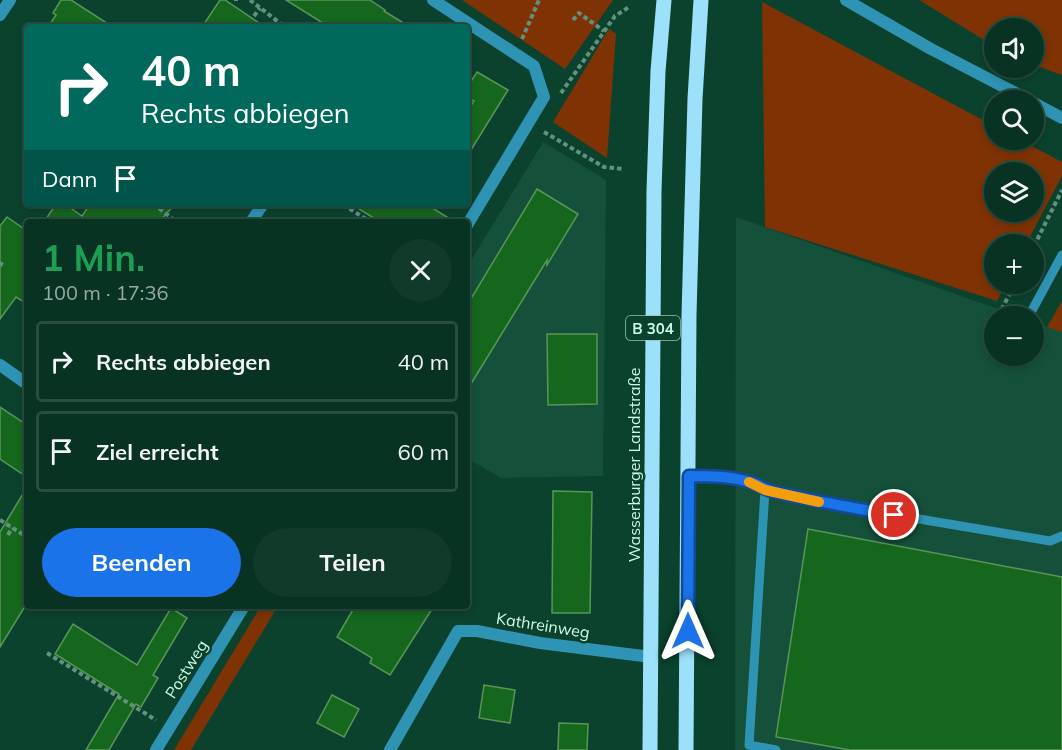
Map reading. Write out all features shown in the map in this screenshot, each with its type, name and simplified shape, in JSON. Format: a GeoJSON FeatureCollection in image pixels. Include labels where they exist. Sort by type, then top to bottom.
{"type":"FeatureCollection","features":[{"type":"Feature","properties":{"kind":"main road","name":"Wasserburger Landstraße"},"geometry":{"type":"LineString","coordinates":[[650,750],[654,191],[658,71],[664,0]]}},
{"type":"Feature","properties":{"kind":"main road","name":"B 304"},"geometry":{"type":"LineString","coordinates":[[686,750],[689,315],[700,0]]}},
{"type":"Feature","properties":{"kind":"street"},"geometry":{"type":"LineString","coordinates":[[0,15],[10,0]]}},
{"type":"Feature","properties":{"kind":"street"},"geometry":{"type":"LineString","coordinates":[[432,0],[469,24]]}},
{"type":"Feature","properties":{"kind":"street"},"geometry":{"type":"LineString","coordinates":[[846,0],[1010,90]]}},
{"type":"Feature","properties":{"kind":"street"},"geometry":{"type":"LineString","coordinates":[[470,24],[534,66],[544,97],[470,220]]}},
{"type":"Feature","properties":{"kind":"street"},"geometry":{"type":"LineString","coordinates":[[1044,108],[1062,118]]}},
{"type":"Feature","properties":{"kind":"street"},"geometry":{"type":"LineString","coordinates":[[0,366],[24,382]]}},
{"type":"Feature","properties":{"kind":"street","name":"Postweg"},"geometry":{"type":"LineString","coordinates":[[156,750],[242,609]]}},
{"type":"Feature","properties":{"kind":"street","name":"Kathreinweg"},"geometry":{"type":"LineString","coordinates":[[390,750],[458,631],[477,631],[540,643],[651,657]]}},
{"type":"Feature","properties":{"kind":"lane"},"geometry":{"type":"LineString","coordinates":[[1034,306],[1062,255]]}},
{"type":"Feature","properties":{"kind":"lane"},"geometry":{"type":"LineString","coordinates":[[689,476],[721,477],[751,482],[765,490],[830,504],[1050,541],[1062,537]]}},
{"type":"Feature","properties":{"kind":"lane"},"geometry":{"type":"LineString","coordinates":[[765,490],[749,745],[776,750]]}},
{"type":"Feature","properties":{"kind":"path"},"geometry":{"type":"LineString","coordinates":[[250,0],[280,24]]}},
{"type":"Feature","properties":{"kind":"path"},"geometry":{"type":"LineString","coordinates":[[516,54],[539,0]]}},
{"type":"Feature","properties":{"kind":"path"},"geometry":{"type":"LineString","coordinates":[[560,96],[615,16],[629,7]]}},
{"type":"Feature","properties":{"kind":"path"},"geometry":{"type":"LineString","coordinates":[[254,16],[260,8]]}},
{"type":"Feature","properties":{"kind":"path"},"geometry":{"type":"LineString","coordinates":[[573,20],[579,13],[604,31]]}},
{"type":"Feature","properties":{"kind":"path"},"geometry":{"type":"LineString","coordinates":[[529,123],[604,167],[623,169]]}},
{"type":"Feature","properties":{"kind":"path"},"geometry":{"type":"LineString","coordinates":[[1040,234],[1062,190]]}},
{"type":"Feature","properties":{"kind":"path"},"geometry":{"type":"LineString","coordinates":[[157,207],[173,219]]}},
{"type":"Feature","properties":{"kind":"path"},"geometry":{"type":"LineString","coordinates":[[347,207],[366,219]]}},
{"type":"Feature","properties":{"kind":"path"},"geometry":{"type":"LineString","coordinates":[[157,218],[162,211]]}},
{"type":"Feature","properties":{"kind":"path"},"geometry":{"type":"LineString","coordinates":[[0,520],[24,535]]}},
{"type":"Feature","properties":{"kind":"path"},"geometry":{"type":"LineString","coordinates":[[8,535],[12,528]]}},
{"type":"Feature","properties":{"kind":"path"},"geometry":{"type":"LineString","coordinates":[[47,652],[169,728]]}},
{"type":"Feature","properties":{"kind":"shaded area"},"geometry":{"type":"Polygon","coordinates":[[[462,0],[613,0],[565,69],[462,0]]]}},
{"type":"Feature","properties":{"kind":"shaded area"},"geometry":{"type":"Polygon","coordinates":[[[919,0],[1062,0],[1062,75],[1044,69],[1044,18],[984,18],[984,40],[919,0]]]}},
{"type":"Feature","properties":{"kind":"shaded area"},"geometry":{"type":"Polygon","coordinates":[[[762,2],[984,121],[984,150],[1039,150],[1062,162],[1062,176],[1044,210],[1044,162],[984,162],[984,222],[1038,222],[1031,234],[984,234],[984,294],[1001,294],[997,301],[765,227],[762,2]]]}},
{"type":"Feature","properties":{"kind":"shaded area"},"geometry":{"type":"Polygon","coordinates":[[[609,29],[616,34],[607,158],[553,122],[609,29]]]}},
{"type":"Feature","properties":{"kind":"shaded area"},"geometry":{"type":"Polygon","coordinates":[[[543,142],[606,180],[603,476],[501,478],[470,460],[470,262],[543,142]]]}},
{"type":"Feature","properties":{"kind":"shaded area"},"geometry":{"type":"Polygon","coordinates":[[[736,217],[990,306],[984,306],[984,366],[1044,366],[1044,326],[1062,332],[1062,750],[735,750],[736,217]]]}},
{"type":"Feature","properties":{"kind":"shaded area"},"geometry":{"type":"Polygon","coordinates":[[[1062,301],[1062,332],[1047,327],[1062,301]]]}},
{"type":"Feature","properties":{"kind":"shaded area"},"geometry":{"type":"Polygon","coordinates":[[[259,609],[276,609],[191,750],[174,750],[259,609]]]}},
{"type":"Feature","properties":{"kind":"building"},"geometry":{"type":"Polygon","coordinates":[[[61,0],[71,0],[108,24],[50,24],[56,15],[53,13],[61,0]]]}},
{"type":"Feature","properties":{"kind":"building"},"geometry":{"type":"Polygon","coordinates":[[[220,0],[225,0],[261,24],[204,24],[220,0]]]}},
{"type":"Feature","properties":{"kind":"building"},"geometry":{"type":"Polygon","coordinates":[[[286,0],[370,0],[405,24],[324,24],[286,0]]]}},
{"type":"Feature","properties":{"kind":"building"},"geometry":{"type":"Polygon","coordinates":[[[477,72],[508,90],[470,152],[470,107],[474,101],[470,99],[470,83],[477,72]]]}},
{"type":"Feature","properties":{"kind":"building"},"geometry":{"type":"Polygon","coordinates":[[[537,189],[578,214],[470,385],[470,300],[537,189]]]}},
{"type":"Feature","properties":{"kind":"building"},"geometry":{"type":"Polygon","coordinates":[[[54,207],[69,207],[82,216],[88,207],[172,207],[162,219],[46,219],[54,207]]]}},
{"type":"Feature","properties":{"kind":"building"},"geometry":{"type":"Polygon","coordinates":[[[356,207],[431,207],[450,219],[375,219],[356,207]]]}},
{"type":"Feature","properties":{"kind":"building"},"geometry":{"type":"Polygon","coordinates":[[[7,217],[24,229],[24,302],[16,297],[0,319],[0,226],[7,217]]]}},
{"type":"Feature","properties":{"kind":"building"},"geometry":{"type":"Polygon","coordinates":[[[547,334],[597,334],[597,404],[548,405],[547,334]]]}},
{"type":"Feature","properties":{"kind":"building"},"geometry":{"type":"Polygon","coordinates":[[[0,407],[24,423],[24,475],[0,459],[0,407]]]}},
{"type":"Feature","properties":{"kind":"building"},"geometry":{"type":"Polygon","coordinates":[[[553,491],[592,492],[590,613],[552,613],[553,491]]]}},
{"type":"Feature","properties":{"kind":"building"},"geometry":{"type":"Polygon","coordinates":[[[24,492],[24,608],[0,647],[0,532],[24,492]]]}},
{"type":"Feature","properties":{"kind":"building"},"geometry":{"type":"Polygon","coordinates":[[[808,529],[1062,577],[1062,750],[850,750],[776,737],[808,529]]]}},
{"type":"Feature","properties":{"kind":"building"},"geometry":{"type":"Polygon","coordinates":[[[170,609],[187,618],[153,675],[158,678],[141,707],[136,704],[109,750],[86,750],[119,694],[55,654],[73,624],[137,665],[170,609]]]}},
{"type":"Feature","properties":{"kind":"building"},"geometry":{"type":"Polygon","coordinates":[[[353,609],[432,609],[390,675],[370,663],[372,658],[337,637],[353,609]]]}},
{"type":"Feature","properties":{"kind":"building"},"geometry":{"type":"Polygon","coordinates":[[[484,685],[515,690],[510,723],[479,718],[484,685]]]}},
{"type":"Feature","properties":{"kind":"building"},"geometry":{"type":"Polygon","coordinates":[[[332,695],[359,709],[344,737],[317,723],[332,695]]]}},
{"type":"Feature","properties":{"kind":"building"},"geometry":{"type":"Polygon","coordinates":[[[559,723],[588,724],[587,750],[558,750],[559,723]]]}},
{"type":"Feature","properties":{"kind":"slow traffic"},"geometry":{"type":"LineString","coordinates":[[749,482],[765,490],[819,502]]}},
{"type":"Feature","properties":{"kind":"route"},"geometry":{"type":"LineString","coordinates":[[688,631],[689,476],[721,477],[751,482],[765,490],[894,515]]}}]}
